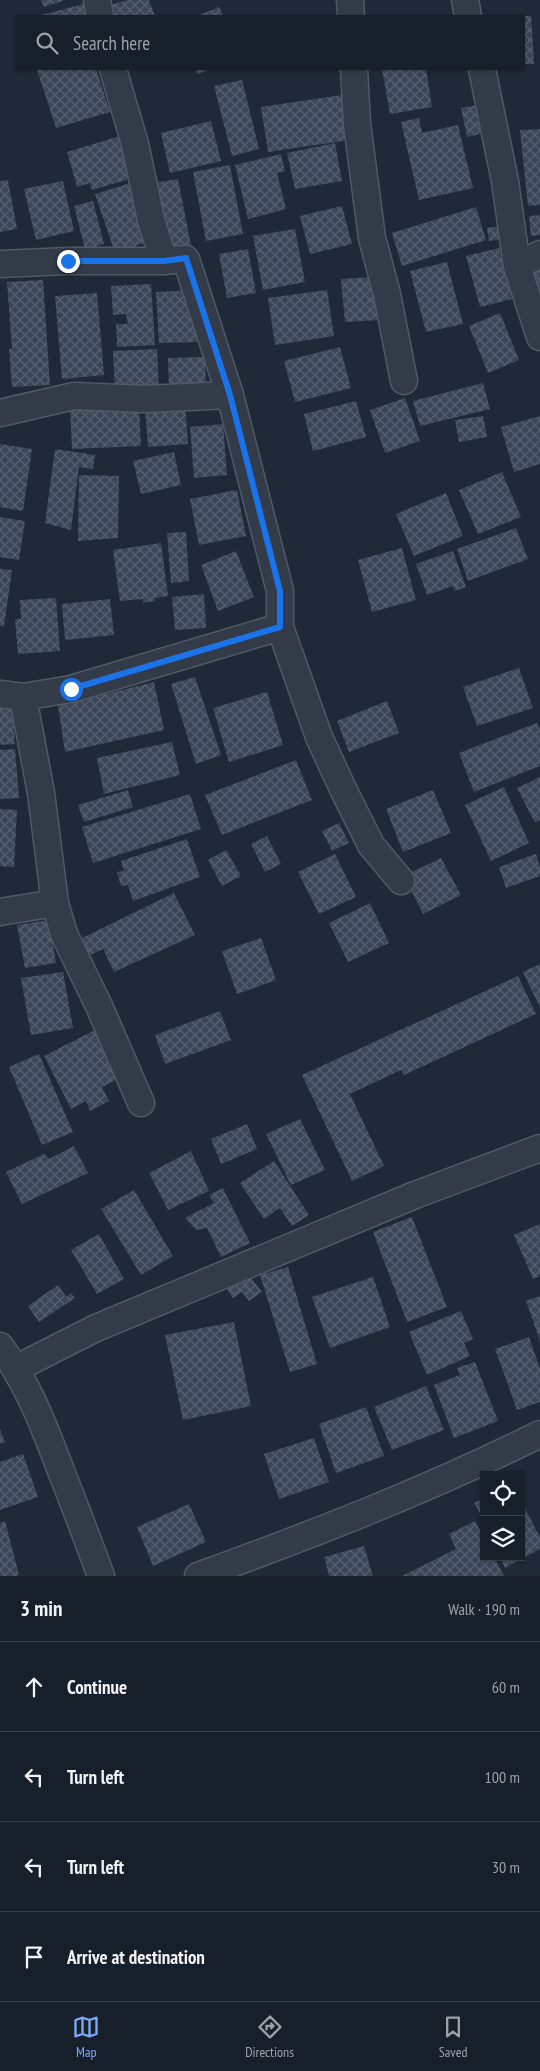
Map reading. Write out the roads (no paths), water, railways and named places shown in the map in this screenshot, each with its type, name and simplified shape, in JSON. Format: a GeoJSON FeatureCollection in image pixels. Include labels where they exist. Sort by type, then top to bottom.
{"type":"FeatureCollection","features":[{"type":"Feature","properties":{"kind":"street"},"geometry":{"type":"LineString","coordinates":[[97,0],[100,15]]}},
{"type":"Feature","properties":{"kind":"street"},"geometry":{"type":"LineString","coordinates":[[350,0],[351,15]]}},
{"type":"Feature","properties":{"kind":"street"},"geometry":{"type":"LineString","coordinates":[[465,0],[468,15]]}},
{"type":"Feature","properties":{"kind":"street"},"geometry":{"type":"LineString","coordinates":[[113,70],[135,144],[151,220],[164,261]]}},
{"type":"Feature","properties":{"kind":"street"},"geometry":{"type":"LineString","coordinates":[[354,70],[357,124],[372,238],[387,294],[404,381]]}},
{"type":"Feature","properties":{"kind":"street"},"geometry":{"type":"LineString","coordinates":[[482,70],[505,181],[517,266],[540,337]]}},
{"type":"Feature","properties":{"kind":"street"},"geometry":{"type":"LineString","coordinates":[[517,266],[540,254]]}},
{"type":"Feature","properties":{"kind":"street"},"geometry":{"type":"LineString","coordinates":[[0,264],[68,261],[164,261],[186,258],[230,395],[280,591],[280,627],[319,737],[343,789],[371,844],[401,881]]}},
{"type":"Feature","properties":{"kind":"street"},"geometry":{"type":"LineString","coordinates":[[0,413],[74,396],[144,399],[230,395]]}},
{"type":"Feature","properties":{"kind":"street"},"geometry":{"type":"LineString","coordinates":[[141,1103],[99,1006],[64,934],[55,903],[41,793],[11,696],[71,689],[280,627]]}},
{"type":"Feature","properties":{"kind":"street"},"geometry":{"type":"LineString","coordinates":[[0,912],[55,903]]}},
{"type":"Feature","properties":{"kind":"street"},"geometry":{"type":"LineString","coordinates":[[17,1368],[96,1328],[415,1195],[540,1148]]}},
{"type":"Feature","properties":{"kind":"street"},"geometry":{"type":"LineString","coordinates":[[0,1346],[17,1368],[53,1448],[101,1576]]}},
{"type":"Feature","properties":{"kind":"street"},"geometry":{"type":"LineString","coordinates":[[198,1576],[370,1510],[474,1466],[540,1434]]}}]}
